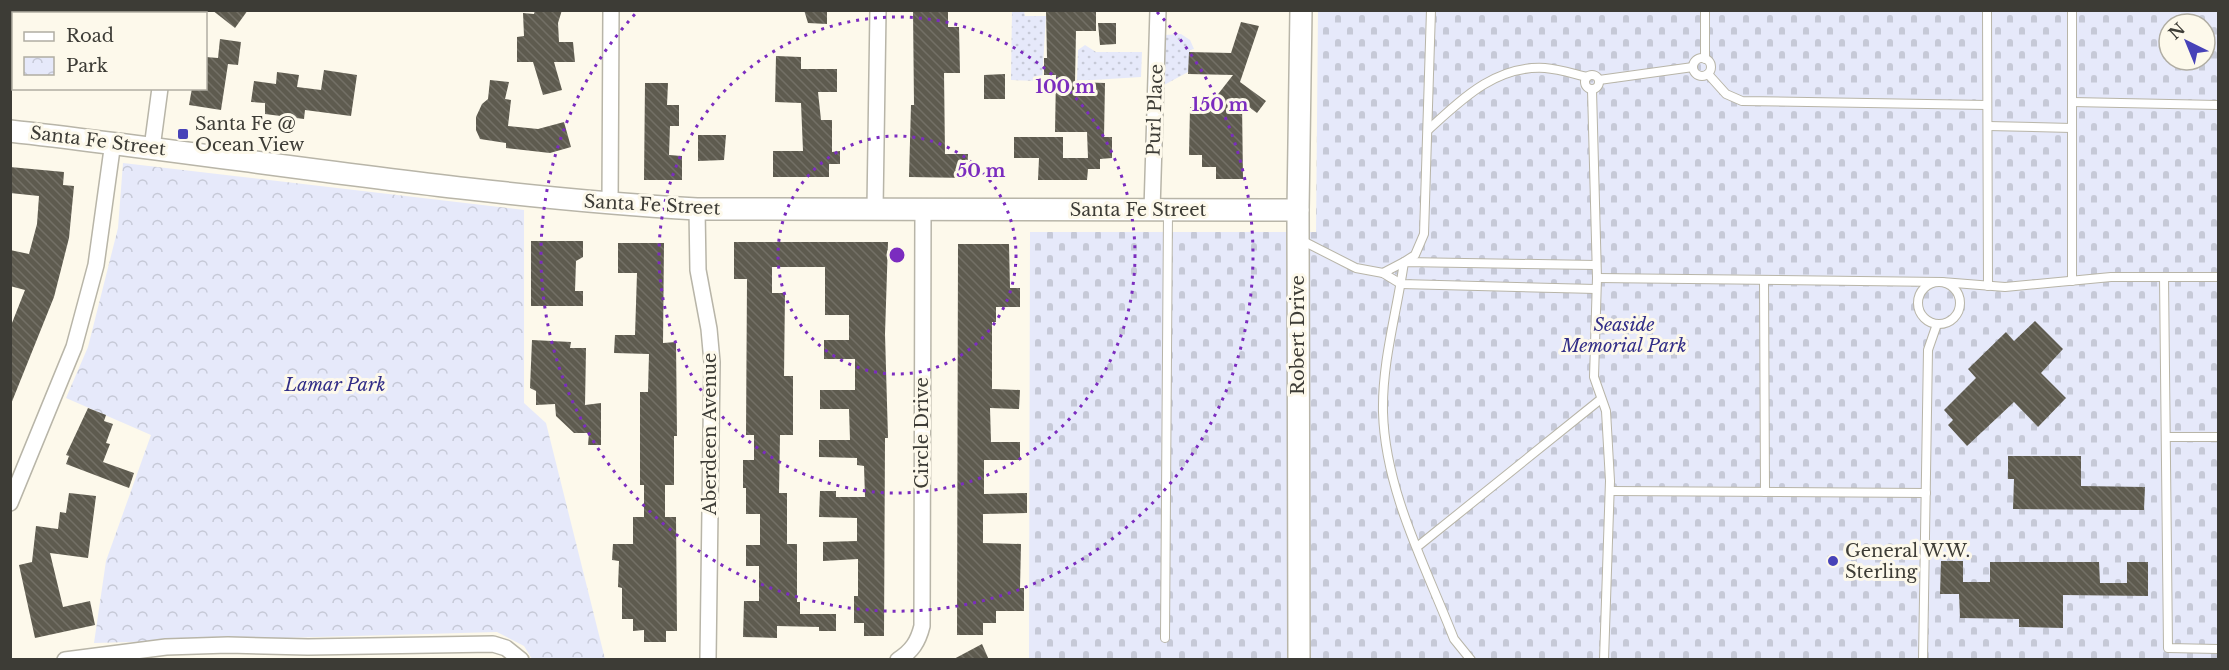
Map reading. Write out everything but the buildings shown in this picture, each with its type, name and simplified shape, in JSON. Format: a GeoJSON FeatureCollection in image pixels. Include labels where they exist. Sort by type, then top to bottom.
{"type":"FeatureCollection","features":[{"type":"Feature","properties":{"kind":"street"},"geometry":{"type":"LineString","coordinates":[[610,204],[611,10]]}},
{"type":"Feature","properties":{"kind":"street"},"geometry":{"type":"LineString","coordinates":[[875,208],[878,10]]}},
{"type":"Feature","properties":{"kind":"street","name":"Purl Place"},"geometry":{"type":"LineString","coordinates":[[1158,10],[1160,210]]}},
{"type":"Feature","properties":{"kind":"street","name":"Robert Drive"},"geometry":{"type":"LineString","coordinates":[[1299,660],[1298,210],[1301,10]]}},
{"type":"Feature","properties":{"kind":"street"},"geometry":{"type":"LineString","coordinates":[[152,148],[160,90]]}},
{"type":"Feature","properties":{"kind":"street","name":"Santa Fe Street"},"geometry":{"type":"LineString","coordinates":[[10,131],[113,142],[453,189],[610,204],[697,209],[1298,210]]}},
{"type":"Feature","properties":{"kind":"street"},"geometry":{"type":"LineString","coordinates":[[10,503],[74,347],[96,265],[113,142]]}},
{"type":"Feature","properties":{"kind":"street","name":"Aberdeen Avenue"},"geometry":{"type":"LineString","coordinates":[[697,209],[698,270],[710,329],[712,362],[708,659]]}},
{"type":"Feature","properties":{"kind":"street","name":"Circle Drive"},"geometry":{"type":"LineString","coordinates":[[904,656],[919,640],[922,626],[923,209]]}},
{"type":"Feature","properties":{"kind":"street"},"geometry":{"type":"LineString","coordinates":[[65,660],[187,646],[309,653],[493,644],[506,648],[521,659]]}},
{"type":"Feature","properties":{"kind":"street"},"geometry":{"type":"LineString","coordinates":[[708,659],[717,660]]}},
{"type":"Feature","properties":{"kind":"lane"},"geometry":{"type":"LineString","coordinates":[[1383,273],[1415,255],[1424,234],[1431,10]]}},
{"type":"Feature","properties":{"kind":"lane"},"geometry":{"type":"LineString","coordinates":[[1706,10],[1705,59],[1710,68],[1708,74]]}},
{"type":"Feature","properties":{"kind":"lane"},"geometry":{"type":"LineString","coordinates":[[1987,10],[1988,286]]}},
{"type":"Feature","properties":{"kind":"lane"},"geometry":{"type":"LineString","coordinates":[[2072,10],[2072,280]]}},
{"type":"Feature","properties":{"kind":"lane"},"geometry":{"type":"LineString","coordinates":[[1705,59],[1695,61],[1693,67],[1698,76],[1708,74]]}},
{"type":"Feature","properties":{"kind":"lane"},"geometry":{"type":"LineString","coordinates":[[1428,130],[1476,87],[1512,71],[1545,68],[1587,77],[1593,75],[1599,80],[1693,67]]}},
{"type":"Feature","properties":{"kind":"lane"},"geometry":{"type":"LineString","coordinates":[[1708,74],[1726,94],[1742,101],[1988,105]]}},
{"type":"Feature","properties":{"kind":"lane"},"geometry":{"type":"LineString","coordinates":[[1587,77],[1585,85],[1592,90]]}},
{"type":"Feature","properties":{"kind":"lane"},"geometry":{"type":"LineString","coordinates":[[1592,90],[1597,88],[1599,80]]}},
{"type":"Feature","properties":{"kind":"lane"},"geometry":{"type":"LineString","coordinates":[[1592,90],[1597,278],[1594,377],[1606,411],[1610,491],[1604,660]]}},
{"type":"Feature","properties":{"kind":"lane"},"geometry":{"type":"LineString","coordinates":[[2072,102],[2218,105]]}},
{"type":"Feature","properties":{"kind":"lane"},"geometry":{"type":"LineString","coordinates":[[1988,126],[2072,128]]}},
{"type":"Feature","properties":{"kind":"lane"},"geometry":{"type":"LineString","coordinates":[[1160,210],[1165,638]]}},
{"type":"Feature","properties":{"kind":"lane"},"geometry":{"type":"LineString","coordinates":[[1298,238],[1356,268],[1383,273],[1401,284],[1596,290]]}},
{"type":"Feature","properties":{"kind":"lane"},"geometry":{"type":"LineString","coordinates":[[1404,262],[1596,265]]}},
{"type":"Feature","properties":{"kind":"lane"},"geometry":{"type":"LineString","coordinates":[[1404,262],[1385,375],[1383,412],[1390,466],[1417,547],[1455,639],[1471,660]]}},
{"type":"Feature","properties":{"kind":"lane"},"geometry":{"type":"LineString","coordinates":[[1597,278],[1942,282],[2005,287],[2111,277],[2218,277]]}},
{"type":"Feature","properties":{"kind":"lane"},"geometry":{"type":"LineString","coordinates":[[2164,277],[2168,648],[2218,649]]}},
{"type":"Feature","properties":{"kind":"lane"},"geometry":{"type":"LineString","coordinates":[[1764,280],[1765,492]]}},
{"type":"Feature","properties":{"kind":"lane"},"geometry":{"type":"LineString","coordinates":[[1942,282],[1956,289],[1961,305],[1953,320],[1937,324],[1923,316],[1918,301],[1926,286],[1942,282]]}},
{"type":"Feature","properties":{"kind":"lane"},"geometry":{"type":"LineString","coordinates":[[1923,660],[1928,350],[1937,324]]}},
{"type":"Feature","properties":{"kind":"lane"},"geometry":{"type":"LineString","coordinates":[[1417,547],[1602,399]]}},
{"type":"Feature","properties":{"kind":"lane"},"geometry":{"type":"LineString","coordinates":[[2166,437],[2218,437]]}},
{"type":"Feature","properties":{"kind":"lane"},"geometry":{"type":"LineString","coordinates":[[1610,491],[1926,493]]}},
{"type":"Feature","properties":{"kind":"green space"},"geometry":{"type":"Polygon","coordinates":[[[1012,11],[1024,11],[1025,16],[1046,16],[1042,81],[1011,80],[1012,11]]]}},
{"type":"Feature","properties":{"kind":"green space","name":"Seaside Memorial Park"},"geometry":{"type":"Polygon","coordinates":[[[1318,11],[2218,11],[2218,659],[1029,660],[1030,232],[1316,232],[1318,11]]]}},
{"type":"Feature","properties":{"kind":"green space"},"geometry":{"type":"Polygon","coordinates":[[[1181,34],[1190,40],[1194,49],[1190,50],[1188,72],[1164,85],[1164,35],[1181,34]]]}},
{"type":"Feature","properties":{"kind":"green space"},"geometry":{"type":"Polygon","coordinates":[[[1085,45],[1096,52],[1142,52],[1141,77],[1077,81],[1078,50],[1085,45]]]}},
{"type":"Feature","properties":{"kind":"green space","name":"Lamar Park"},"geometry":{"type":"Polygon","coordinates":[[[123,163],[524,210],[524,403],[546,423],[605,659],[532,659],[524,646],[497,632],[94,643],[106,561],[151,435],[66,398],[88,347],[118,228],[123,163]]]}},
{"type":"Feature","properties":{"kind":"place","name":"Santa Fe @ Ocean View"},"geometry":{"type":"Point","coordinates":[183,134]}},
{"type":"Feature","properties":{"kind":"place","name":"General W.W. Sterling"},"geometry":{"type":"Point","coordinates":[1833,561]}}]}
